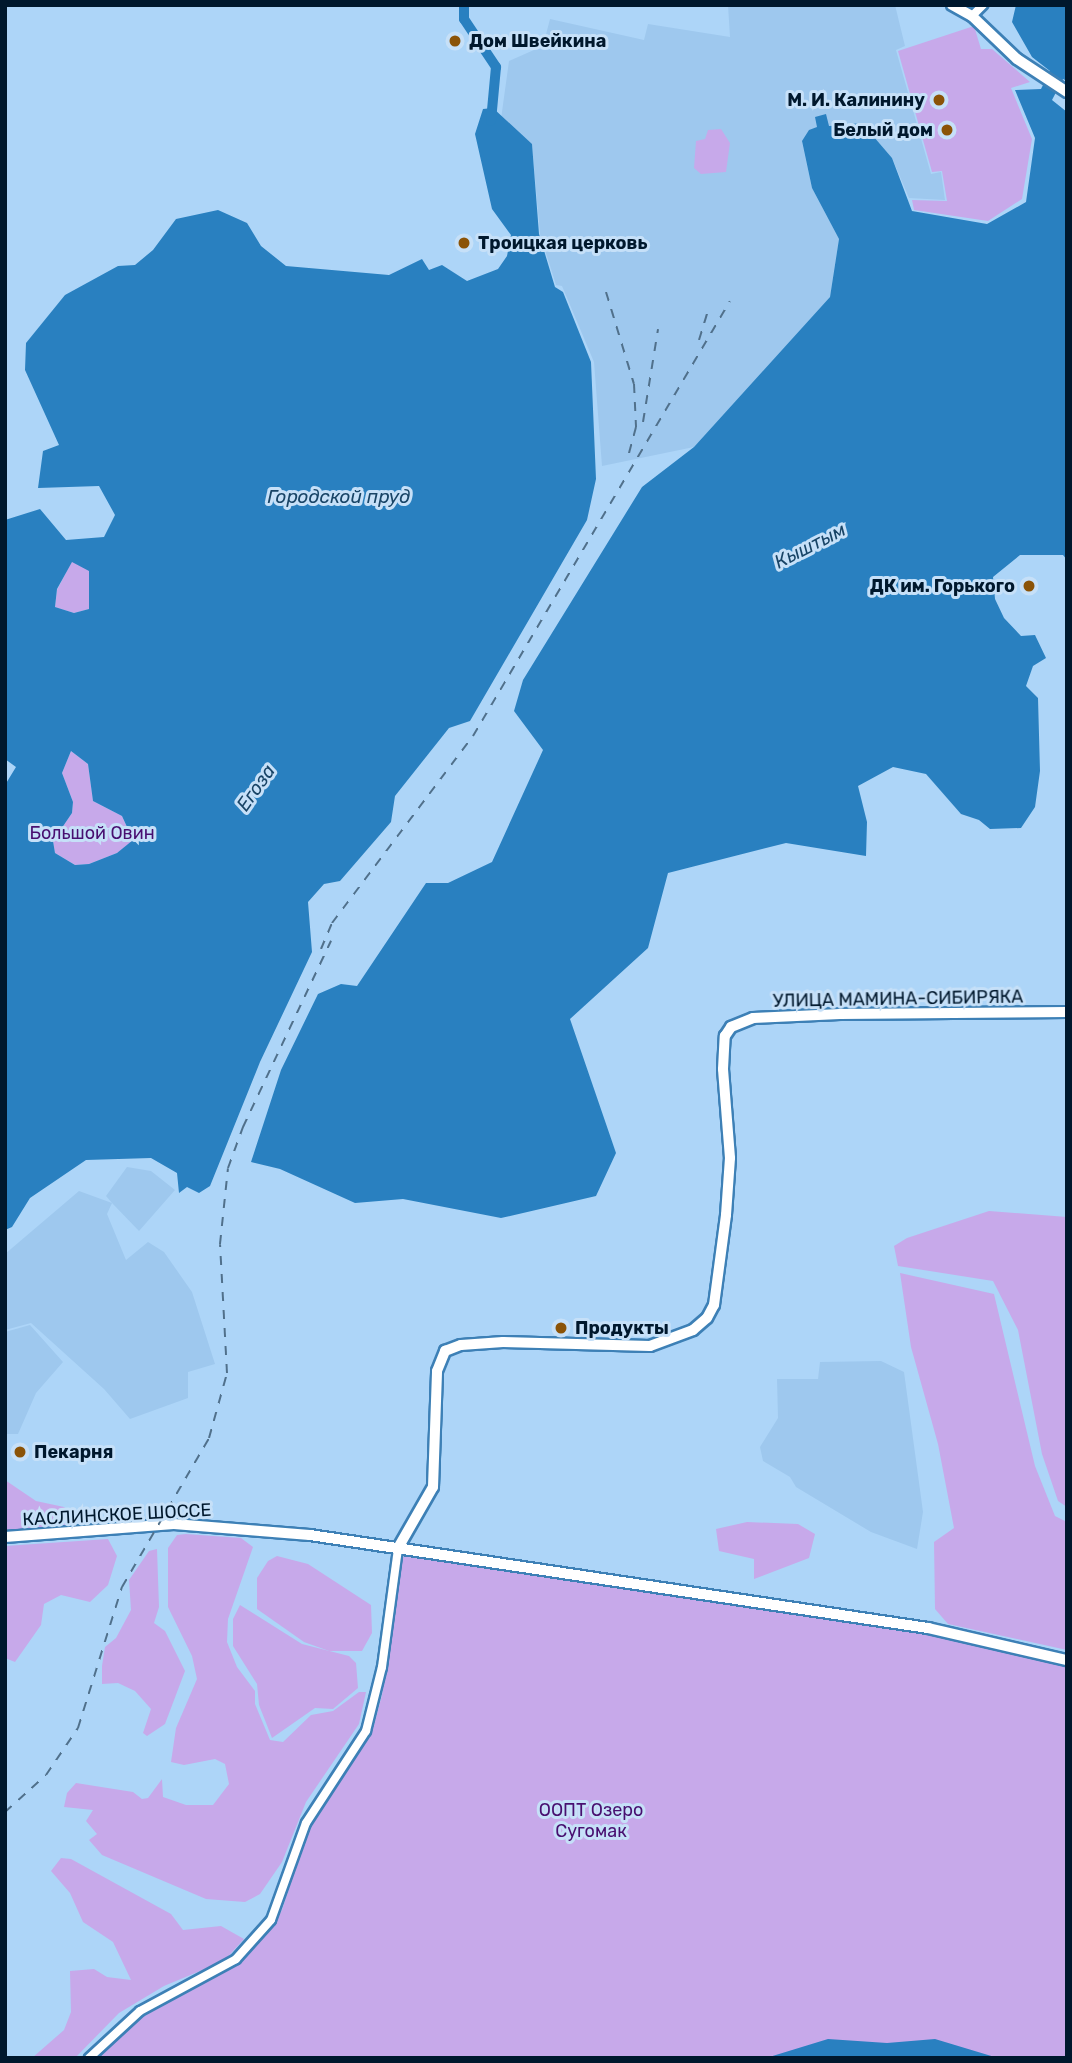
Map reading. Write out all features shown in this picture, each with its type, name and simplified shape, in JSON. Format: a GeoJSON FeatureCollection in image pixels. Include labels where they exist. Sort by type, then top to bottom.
{"type":"FeatureCollection","features":[{"type":"Feature","properties":{"kind":"main road"},"geometry":{"type":"LineString","coordinates":[[952,5],[972,16],[1040,76],[1066,92]]}},
{"type":"Feature","properties":{"kind":"main road","name":"УЛИЦА МАМИНА-СИБИРЯКА"},"geometry":{"type":"LineString","coordinates":[[398,1548],[433,1487],[439,1362],[445,1351],[461,1345],[503,1342],[650,1346],[702,1325],[714,1305],[726,1215],[730,1158],[723,1069],[726,1036],[732,1027],[753,1017],[1067,1012]]}},
{"type":"Feature","properties":{"kind":"main road","name":"КАСЛИНСКОЕ ШОССЕ"},"geometry":{"type":"LineString","coordinates":[[5,1537],[208,1524],[398,1548],[928,1628],[1067,1660]]}},
{"type":"Feature","properties":{"kind":"street"},"geometry":{"type":"LineString","coordinates":[[972,16],[983,5]]}},
{"type":"Feature","properties":{"kind":"street"},"geometry":{"type":"LineString","coordinates":[[89,2058],[140,2011],[236,1959],[271,1920],[306,1823],[366,1731],[382,1667],[398,1548]]}},
{"type":"Feature","properties":{"kind":"shaded area"},"geometry":{"type":"Polygon","coordinates":[[[728,5],[895,5],[905,46],[896,50],[931,174],[941,172],[945,200],[909,198],[892,158],[862,123],[817,127],[802,142],[812,188],[839,239],[830,297],[694,447],[602,466],[594,362],[562,286],[556,285],[540,234],[532,145],[501,119],[509,61],[543,46],[550,19],[644,40],[648,24],[730,37],[728,5]]]}},
{"type":"Feature","properties":{"kind":"shaded area"},"geometry":{"type":"Polygon","coordinates":[[[127,1167],[151,1171],[175,1190],[139,1231],[106,1196],[127,1167]]]}},
{"type":"Feature","properties":{"kind":"shaded area"},"geometry":{"type":"Polygon","coordinates":[[[79,1191],[112,1203],[107,1214],[126,1260],[148,1242],[164,1252],[192,1292],[215,1364],[188,1372],[188,1398],[130,1419],[104,1389],[31,1323],[5,1330],[5,1254],[79,1191]]]}},
{"type":"Feature","properties":{"kind":"shaded area"},"geometry":{"type":"Polygon","coordinates":[[[30,1325],[63,1362],[36,1393],[18,1434],[5,1434],[5,1332],[30,1325]]]}},
{"type":"Feature","properties":{"kind":"shaded area"},"geometry":{"type":"Polygon","coordinates":[[[881,1361],[904,1372],[923,1512],[917,1549],[871,1532],[796,1487],[790,1477],[763,1461],[760,1447],[778,1418],[777,1379],[818,1379],[820,1362],[881,1361]]]}},
{"type":"Feature","properties":{"kind":"green space"},"geometry":{"type":"Polygon","coordinates":[[[974,26],[981,49],[992,49],[1030,82],[1011,88],[1032,139],[1022,199],[988,221],[914,210],[912,200],[947,201],[942,171],[932,172],[898,51],[974,26]]]}},
{"type":"Feature","properties":{"kind":"green space"},"geometry":{"type":"Polygon","coordinates":[[[721,129],[730,143],[726,172],[701,174],[694,168],[696,141],[705,139],[708,130],[721,129]]]}},
{"type":"Feature","properties":{"kind":"green space"},"geometry":{"type":"Polygon","coordinates":[[[72,561],[89,570],[89,609],[74,613],[55,607],[57,590],[72,561]]]}},
{"type":"Feature","properties":{"kind":"green space","name":"Большой Овин"},"geometry":{"type":"Polygon","coordinates":[[[71,751],[88,764],[93,801],[122,816],[133,841],[117,853],[89,864],[75,865],[55,853],[53,841],[72,813],[73,802],[62,773],[71,751]]]}},
{"type":"Feature","properties":{"kind":"green space"},"geometry":{"type":"Polygon","coordinates":[[[989,1211],[1067,1217],[1067,1507],[1058,1501],[1042,1454],[1018,1330],[993,1281],[898,1266],[894,1246],[907,1238],[989,1211]]]}},
{"type":"Feature","properties":{"kind":"green space"},"geometry":{"type":"Polygon","coordinates":[[[900,1273],[994,1294],[1035,1466],[1055,1516],[1067,1522],[1067,1650],[948,1624],[935,1609],[934,1542],[954,1528],[938,1444],[911,1347],[900,1273]]]}},
{"type":"Feature","properties":{"kind":"green space"},"geometry":{"type":"Polygon","coordinates":[[[5,1480],[36,1501],[64,1507],[75,1516],[72,1525],[5,1531],[5,1480]]]}},
{"type":"Feature","properties":{"kind":"green space"},"geometry":{"type":"Polygon","coordinates":[[[747,1522],[798,1524],[815,1534],[809,1558],[754,1579],[754,1559],[719,1551],[716,1529],[747,1522]]]}},
{"type":"Feature","properties":{"kind":"green space"},"geometry":{"type":"Polygon","coordinates":[[[177,1535],[241,1538],[253,1547],[228,1619],[227,1642],[237,1667],[255,1691],[255,1704],[270,1740],[283,1742],[311,1715],[333,1711],[359,1692],[366,1692],[359,1724],[306,1802],[282,1862],[260,1894],[245,1902],[206,1899],[102,1855],[89,1840],[97,1834],[86,1821],[93,1810],[64,1807],[67,1793],[76,1783],[133,1792],[142,1799],[148,1798],[162,1779],[163,1797],[186,1805],[213,1805],[229,1784],[225,1764],[215,1759],[184,1765],[171,1762],[176,1728],[197,1679],[192,1656],[168,1607],[168,1548],[177,1535]]]}},
{"type":"Feature","properties":{"kind":"green space"},"geometry":{"type":"Polygon","coordinates":[[[108,1539],[117,1556],[108,1585],[90,1602],[61,1595],[44,1604],[41,1625],[15,1662],[5,1658],[5,1546],[108,1539]]]}},
{"type":"Feature","properties":{"kind":"green space"},"geometry":{"type":"Polygon","coordinates":[[[157,1549],[159,1607],[154,1623],[165,1631],[185,1671],[165,1724],[147,1736],[143,1733],[151,1709],[135,1691],[118,1683],[102,1684],[102,1666],[105,1647],[116,1638],[131,1610],[129,1580],[149,1551],[157,1549]]]}},
{"type":"Feature","properties":{"kind":"green space"},"geometry":{"type":"Polygon","coordinates":[[[277,1556],[308,1564],[371,1605],[372,1633],[362,1651],[329,1651],[304,1642],[257,1609],[257,1578],[268,1561],[277,1556]]]}},
{"type":"Feature","properties":{"kind":"green space","name":"ООПТ Озеро Сугомак"},"geometry":{"type":"Polygon","coordinates":[[[401,1556],[928,1632],[1067,1665],[1067,2058],[94,2058],[145,2011],[226,1971],[269,1930],[282,1910],[310,1822],[372,1732],[382,1695],[401,1556]]]}},
{"type":"Feature","properties":{"kind":"green space"},"geometry":{"type":"Polygon","coordinates":[[[240,1605],[302,1644],[349,1656],[356,1663],[358,1688],[333,1709],[315,1708],[272,1738],[259,1705],[257,1684],[233,1646],[233,1619],[240,1605]]]}},
{"type":"Feature","properties":{"kind":"green space"},"geometry":{"type":"Polygon","coordinates":[[[61,1858],[71,1859],[171,1914],[183,1930],[221,1926],[244,1939],[224,1961],[164,1986],[119,2013],[75,2058],[32,2058],[64,2030],[71,2012],[70,1971],[94,1969],[107,1977],[131,1980],[113,1942],[83,1922],[70,1893],[51,1871],[61,1858]]]}},
{"type":"Feature","properties":{"kind":"water","name":"Кыштым"},"geometry":{"type":"Polygon","coordinates":[[[1016,5],[1067,5],[1067,81],[1063,79],[1052,100],[1067,112],[1067,560],[1063,555],[1020,555],[993,577],[995,599],[1004,618],[1021,636],[1035,635],[1046,658],[1033,666],[1026,686],[1038,698],[1040,771],[1035,807],[1021,828],[990,829],[979,820],[961,814],[926,774],[893,767],[858,786],[867,822],[866,856],[786,843],[668,873],[648,948],[570,1019],[616,1153],[596,1196],[501,1218],[403,1199],[355,1203],[280,1169],[251,1162],[281,1070],[318,994],[341,984],[357,986],[426,883],[448,883],[492,862],[543,750],[514,711],[523,680],[642,487],[694,447],[830,297],[839,239],[812,188],[802,141],[809,130],[817,127],[815,117],[826,114],[829,126],[862,123],[892,158],[912,211],[987,224],[1026,202],[1035,138],[1015,90],[1041,89],[1050,71],[1032,57],[1012,22],[1016,5]]]}},
{"type":"Feature","properties":{"kind":"water","name":"Городской пруд"},"geometry":{"type":"Polygon","coordinates":[[[493,108],[532,144],[539,234],[555,287],[563,292],[591,362],[596,479],[587,520],[470,721],[449,728],[395,796],[391,822],[340,881],[324,884],[308,902],[312,952],[260,1062],[210,1186],[199,1193],[187,1187],[179,1193],[177,1173],[151,1158],[86,1160],[30,1198],[12,1227],[5,1230],[5,785],[16,767],[5,759],[5,520],[40,509],[66,540],[104,537],[115,515],[99,486],[38,488],[43,451],[59,445],[25,370],[26,343],[65,295],[118,266],[135,265],[153,250],[176,219],[218,210],[247,223],[261,246],[286,266],[389,275],[422,259],[429,270],[442,265],[467,281],[498,269],[507,256],[511,235],[492,209],[475,134],[483,109],[493,108]],[[72,562],[57,589],[55,607],[74,613],[89,609],[89,571],[72,562]],[[71,751],[62,773],[73,802],[72,813],[53,841],[55,853],[75,865],[89,864],[117,853],[133,840],[122,816],[93,801],[88,764],[71,751]]]}},
{"type":"Feature","properties":{"kind":"water"},"geometry":{"type":"Polygon","coordinates":[[[828,2039],[887,2043],[935,2039],[998,2058],[766,2058],[828,2039]]]}},
{"type":"Feature","properties":{"kind":"waterway"},"geometry":{"type":"LineString","coordinates":[[464,5],[464,19],[496,67],[491,121]]}},
{"type":"Feature","properties":{"kind":"railway"},"geometry":{"type":"LineString","coordinates":[[606,292],[634,384],[636,427],[627,460]]}},
{"type":"Feature","properties":{"kind":"railway"},"geometry":{"type":"LineString","coordinates":[[321,949],[332,923],[473,736],[730,301]]}},
{"type":"Feature","properties":{"kind":"railway"},"geometry":{"type":"LineString","coordinates":[[699,340],[708,310]]}},
{"type":"Feature","properties":{"kind":"railway"},"geometry":{"type":"LineString","coordinates":[[643,422],[658,329]]}},
{"type":"Feature","properties":{"kind":"railway"},"geometry":{"type":"LineString","coordinates":[[5,1812],[46,1775],[78,1728],[122,1587],[209,1438],[227,1373],[220,1244],[228,1168],[243,1127],[331,941]]}},
{"type":"Feature","properties":{"kind":"place","name":"Дом Швейкина"},"geometry":{"type":"Point","coordinates":[455,41]}},
{"type":"Feature","properties":{"kind":"place","name":"М. И. Калинину"},"geometry":{"type":"Point","coordinates":[939,100]}},
{"type":"Feature","properties":{"kind":"place","name":"Белый дом"},"geometry":{"type":"Point","coordinates":[947,130]}},
{"type":"Feature","properties":{"kind":"place","name":"Троицкая церковь"},"geometry":{"type":"Point","coordinates":[464,243]}},
{"type":"Feature","properties":{"kind":"place","name":"ДК им. Горького"},"geometry":{"type":"Point","coordinates":[1029,586]}},
{"type":"Feature","properties":{"kind":"place","name":"Продукты"},"geometry":{"type":"Point","coordinates":[561,1328]}},
{"type":"Feature","properties":{"kind":"place","name":"Пекарня"},"geometry":{"type":"Point","coordinates":[20,1452]}},
{"type":"Feature","properties":{"kind":"water label","name":"Егоза"},"geometry":{"type":"Point","coordinates":[256,788]}}]}
